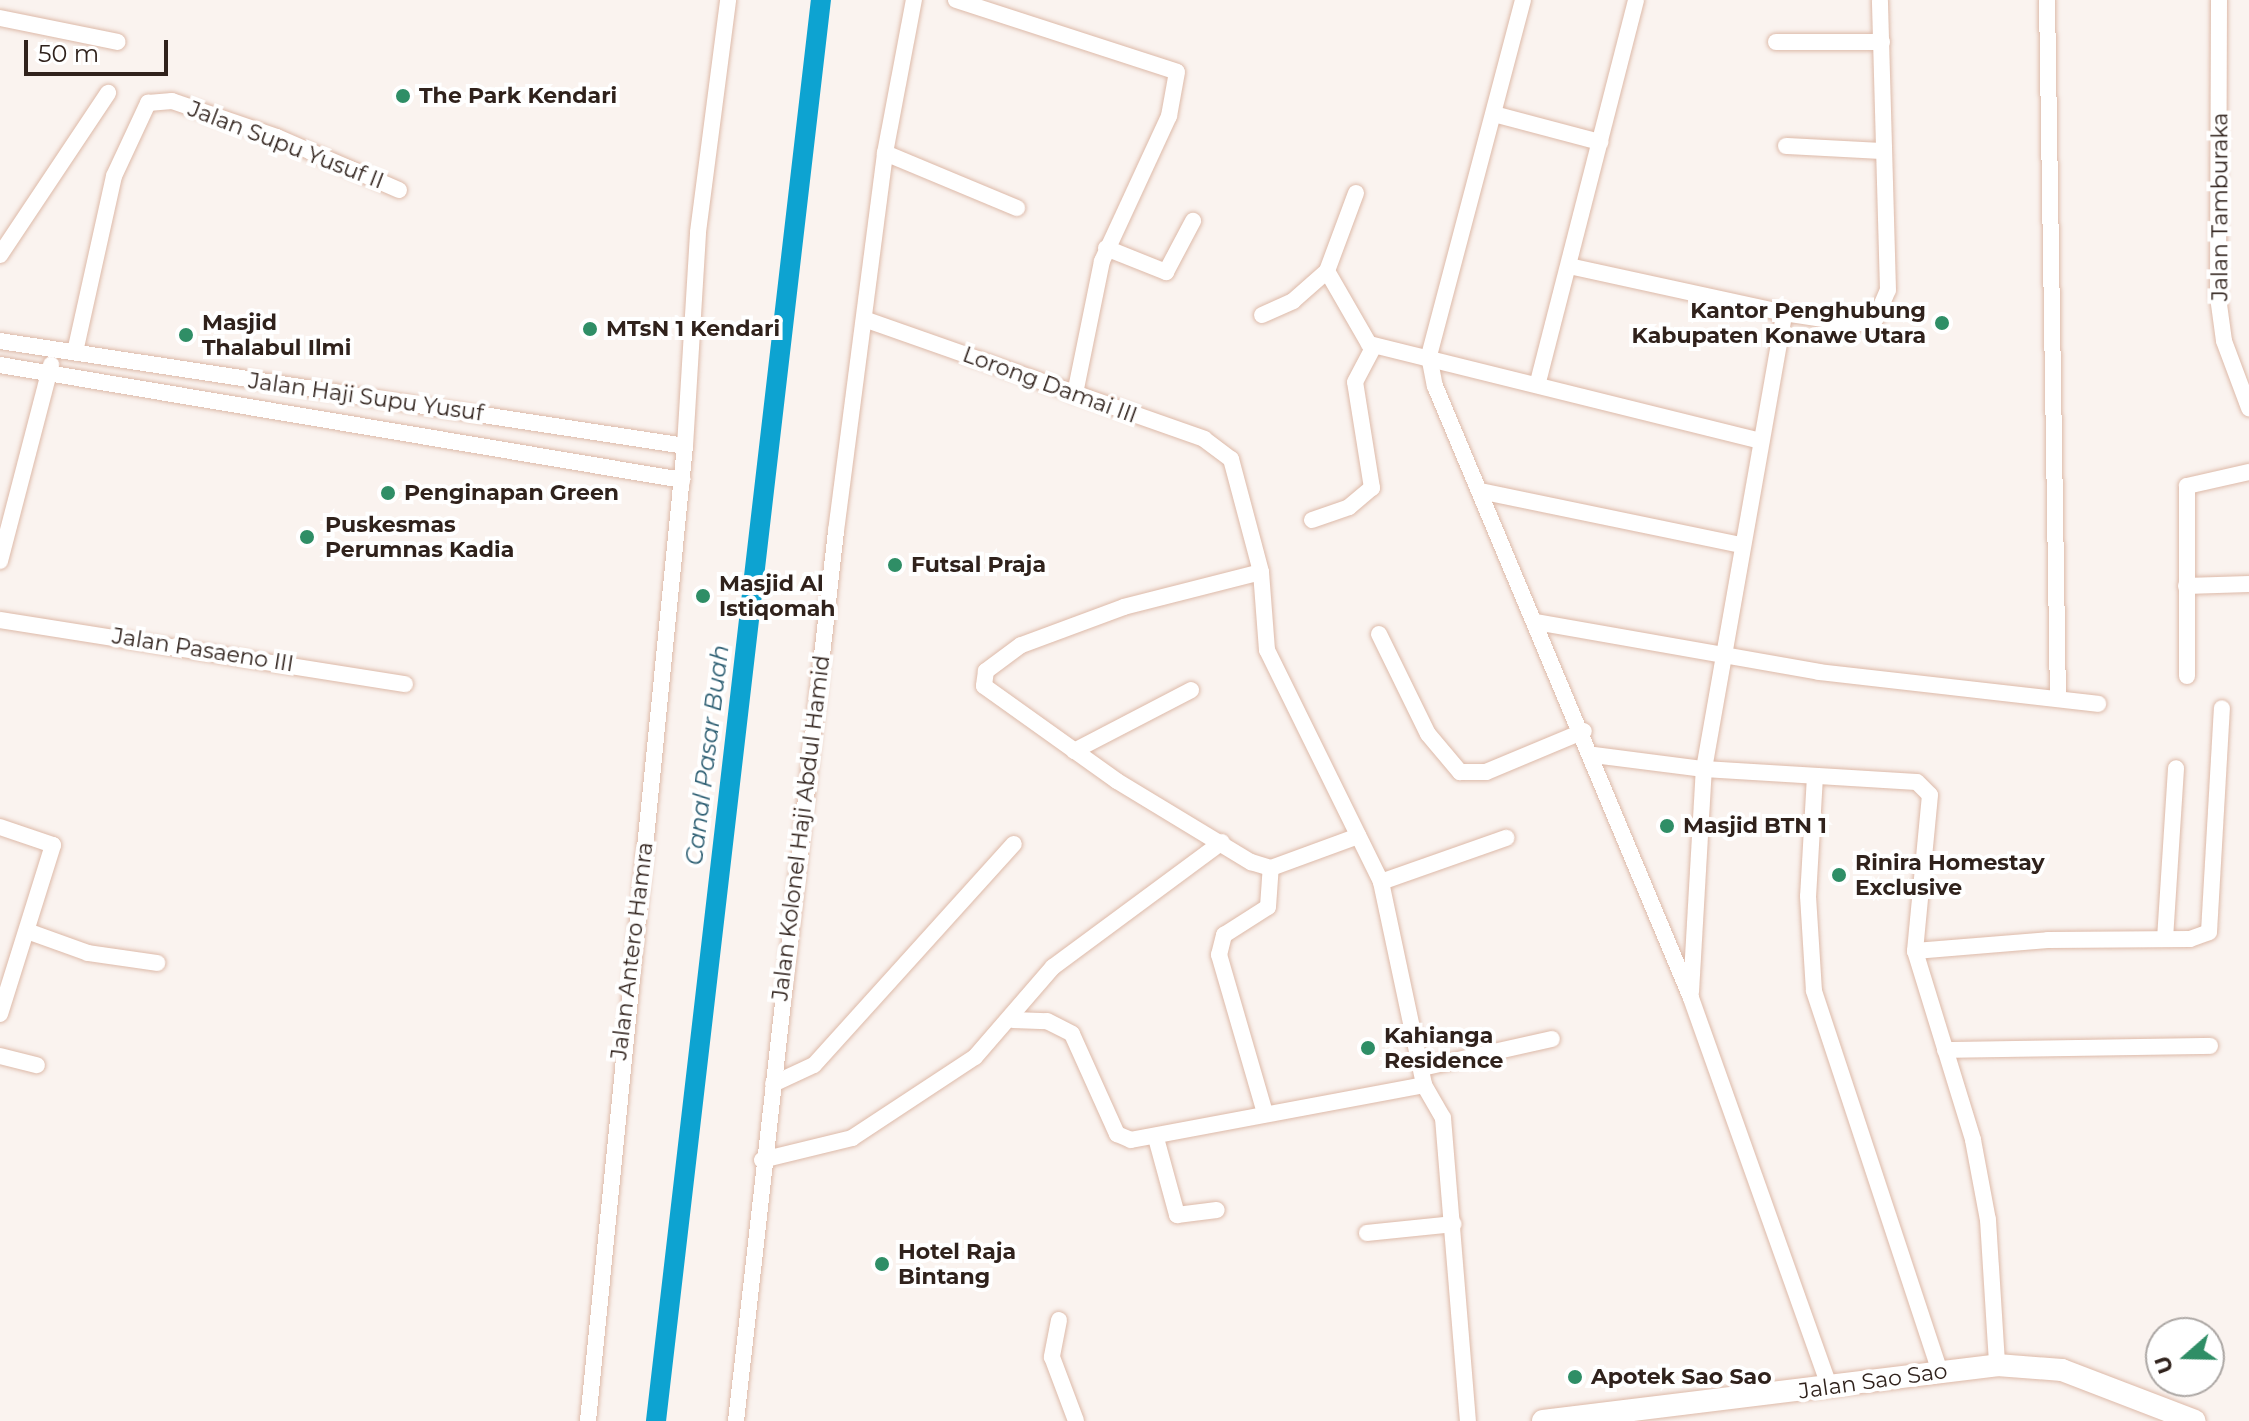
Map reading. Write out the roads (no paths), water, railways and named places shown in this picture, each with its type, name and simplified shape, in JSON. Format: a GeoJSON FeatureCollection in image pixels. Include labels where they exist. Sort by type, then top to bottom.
{"type":"FeatureCollection","features":[{"type":"Feature","properties":{"kind":"street","name":"Jalan Antero Hamra"},"geometry":{"type":"LineString","coordinates":[[588,1421],[682,480],[698,232],[728,0]]}},
{"type":"Feature","properties":{"kind":"street","name":"Jalan Kolonel Haji Abdul Hamid"},"geometry":{"type":"LineString","coordinates":[[736,1421],[762,1160],[864,319],[885,153],[914,0]]}},
{"type":"Feature","properties":{"kind":"street"},"geometry":{"type":"LineString","coordinates":[[956,0],[1177,72],[1159,142],[1106,248],[1075,394]]}},
{"type":"Feature","properties":{"kind":"street"},"geometry":{"type":"LineString","coordinates":[[1523,0],[1429,356],[1480,491],[1594,755],[1691,998],[1830,1388]]}},
{"type":"Feature","properties":{"kind":"street"},"geometry":{"type":"LineString","coordinates":[[1538,382],[1636,0]]}},
{"type":"Feature","properties":{"kind":"street"},"geometry":{"type":"LineString","coordinates":[[1569,266],[1784,313],[1856,324],[1883,308],[1880,0]]}},
{"type":"Feature","properties":{"kind":"street"},"geometry":{"type":"LineString","coordinates":[[2047,0],[2058,698]]}},
{"type":"Feature","properties":{"kind":"street","name":"Jalan Tamburaka"},"geometry":{"type":"LineString","coordinates":[[2219,0],[2218,297],[2224,341],[2249,408]]}},
{"type":"Feature","properties":{"kind":"street"},"geometry":{"type":"LineString","coordinates":[[0,18],[118,42]]}},
{"type":"Feature","properties":{"kind":"street"},"geometry":{"type":"LineString","coordinates":[[1776,42],[1882,42]]}},
{"type":"Feature","properties":{"kind":"street"},"geometry":{"type":"LineString","coordinates":[[0,255],[108,93]]}},
{"type":"Feature","properties":{"kind":"street","name":"Jalan Supu Yusuf II"},"geometry":{"type":"LineString","coordinates":[[75,352],[114,176],[148,103],[172,101],[262,132],[399,190]]}},
{"type":"Feature","properties":{"kind":"street"},"geometry":{"type":"LineString","coordinates":[[1494,114],[1600,142]]}},
{"type":"Feature","properties":{"kind":"street"},"geometry":{"type":"LineString","coordinates":[[1786,146],[1883,151]]}},
{"type":"Feature","properties":{"kind":"street"},"geometry":{"type":"LineString","coordinates":[[885,153],[1017,208]]}},
{"type":"Feature","properties":{"kind":"street"},"geometry":{"type":"LineString","coordinates":[[1262,315],[1293,301],[1327,271],[1356,193]]}},
{"type":"Feature","properties":{"kind":"street"},"geometry":{"type":"LineString","coordinates":[[1106,248],[1166,272],[1193,221]]}},
{"type":"Feature","properties":{"kind":"street"},"geometry":{"type":"LineString","coordinates":[[1327,271],[1374,346],[1538,382],[1761,441]]}},
{"type":"Feature","properties":{"kind":"street"},"geometry":{"type":"LineString","coordinates":[[1691,998],[1704,769],[1784,313]]}},
{"type":"Feature","properties":{"kind":"street","name":"Lorong Damai III"},"geometry":{"type":"LineString","coordinates":[[864,319],[1204,439],[1231,459],[1261,572]]}},
{"type":"Feature","properties":{"kind":"street","name":"Jalan Haji Supu Yusuf"},"geometry":{"type":"LineString","coordinates":[[0,341],[685,446]]}},
{"type":"Feature","properties":{"kind":"street"},"geometry":{"type":"LineString","coordinates":[[1312,520],[1349,507],[1372,488],[1355,382],[1374,346]]}},
{"type":"Feature","properties":{"kind":"street"},"geometry":{"type":"LineString","coordinates":[[0,561],[55,349]]}},
{"type":"Feature","properties":{"kind":"street","name":"Jalan Haji Supu Yusuf"},"geometry":{"type":"LineString","coordinates":[[0,365],[682,480]]}},
{"type":"Feature","properties":{"kind":"street"},"geometry":{"type":"LineString","coordinates":[[2187,676],[2187,486],[2249,472]]}},
{"type":"Feature","properties":{"kind":"street"},"geometry":{"type":"LineString","coordinates":[[1480,491],[1741,545]]}},
{"type":"Feature","properties":{"kind":"street"},"geometry":{"type":"LineString","coordinates":[[1358,836],[1271,868],[1222,842],[1074,751],[988,691],[986,671],[1021,645],[1124,607],[1261,572],[1267,650],[1381,882],[1423,1077],[1443,1118],[1468,1421]]}},
{"type":"Feature","properties":{"kind":"street"},"geometry":{"type":"LineString","coordinates":[[2186,586],[2249,584]]}},
{"type":"Feature","properties":{"kind":"street","name":"Jalan Pasaeno III"},"geometry":{"type":"LineString","coordinates":[[0,620],[405,684]]}},
{"type":"Feature","properties":{"kind":"street"},"geometry":{"type":"LineString","coordinates":[[1536,622],[1723,657],[2098,704]]}},
{"type":"Feature","properties":{"kind":"street"},"geometry":{"type":"LineString","coordinates":[[1379,634],[1428,734],[1460,772],[1486,772],[1584,731]]}},
{"type":"Feature","properties":{"kind":"street"},"geometry":{"type":"LineString","coordinates":[[1074,751],[1191,690]]}},
{"type":"Feature","properties":{"kind":"street"},"geometry":{"type":"LineString","coordinates":[[1915,951],[2199,937],[2211,924],[2222,708]]}},
{"type":"Feature","properties":{"kind":"street"},"geometry":{"type":"LineString","coordinates":[[1594,755],[1704,769],[1917,782],[1930,795],[1915,951],[1945,1050],[1988,1220],[1997,1365]]}},
{"type":"Feature","properties":{"kind":"street"},"geometry":{"type":"LineString","coordinates":[[2165,939],[2176,768]]}},
{"type":"Feature","properties":{"kind":"street"},"geometry":{"type":"LineString","coordinates":[[1815,776],[1808,896],[1814,991],[1940,1372]]}},
{"type":"Feature","properties":{"kind":"street"},"geometry":{"type":"LineString","coordinates":[[0,827],[53,845],[0,1014]]}},
{"type":"Feature","properties":{"kind":"street"},"geometry":{"type":"LineString","coordinates":[[1381,882],[1506,838]]}},
{"type":"Feature","properties":{"kind":"street"},"geometry":{"type":"LineString","coordinates":[[762,1160],[852,1138],[975,1057],[1013,1020],[1053,967],[1222,842]]}},
{"type":"Feature","properties":{"kind":"street"},"geometry":{"type":"LineString","coordinates":[[773,1084],[814,1065],[1014,844]]}},
{"type":"Feature","properties":{"kind":"street"},"geometry":{"type":"LineString","coordinates":[[1265,1113],[1219,955],[1224,935],[1268,907],[1271,868]]}},
{"type":"Feature","properties":{"kind":"street"},"geometry":{"type":"LineString","coordinates":[[27,931],[88,953],[157,963]]}},
{"type":"Feature","properties":{"kind":"street"},"geometry":{"type":"LineString","coordinates":[[1013,1020],[1063,1027],[1117,1134],[1156,1138],[1423,1077],[1552,1039]]}},
{"type":"Feature","properties":{"kind":"street"},"geometry":{"type":"LineString","coordinates":[[1945,1050],[2210,1046]]}},
{"type":"Feature","properties":{"kind":"street"},"geometry":{"type":"LineString","coordinates":[[0,1056],[37,1065]]}},
{"type":"Feature","properties":{"kind":"street"},"geometry":{"type":"LineString","coordinates":[[1156,1138],[1177,1215],[1217,1210]]}},
{"type":"Feature","properties":{"kind":"street"},"geometry":{"type":"LineString","coordinates":[[1367,1233],[1454,1224]]}},
{"type":"Feature","properties":{"kind":"street"},"geometry":{"type":"LineString","coordinates":[[1059,1320],[1052,1357],[1076,1421]]}},
{"type":"Feature","properties":{"kind":"street","name":"Jalan Sao Sao"},"geometry":{"type":"LineString","coordinates":[[1543,1421],[1997,1365],[2062,1370],[2195,1421]]}},
{"type":"Feature","properties":{"kind":"waterway","name":"Canal Pasar Buah"},"geometry":{"type":"LineString","coordinates":[[656,1421],[821,0]]}},
{"type":"Feature","properties":{"kind":"place","name":"The Park Kendari"},"geometry":{"type":"Point","coordinates":[403,96]}},
{"type":"Feature","properties":{"kind":"place","name":"Kantor Penghubung Kabupaten Konawe Utara"},"geometry":{"type":"Point","coordinates":[1942,323]}},
{"type":"Feature","properties":{"kind":"place","name":"MTsN 1 Kendari"},"geometry":{"type":"Point","coordinates":[590,329]}},
{"type":"Feature","properties":{"kind":"place","name":"Masjid Thalabul Ilmi"},"geometry":{"type":"Point","coordinates":[186,335]}},
{"type":"Feature","properties":{"kind":"place","name":"Penginapan Green"},"geometry":{"type":"Point","coordinates":[388,493]}},
{"type":"Feature","properties":{"kind":"place","name":"Puskesmas Perumnas Kadia"},"geometry":{"type":"Point","coordinates":[307,537]}},
{"type":"Feature","properties":{"kind":"place","name":"Futsal Praja"},"geometry":{"type":"Point","coordinates":[895,565]}},
{"type":"Feature","properties":{"kind":"place","name":"Masjid Al Istiqomah"},"geometry":{"type":"Point","coordinates":[703,596]}},
{"type":"Feature","properties":{"kind":"place","name":"Masjid BTN 1"},"geometry":{"type":"Point","coordinates":[1667,826]}},
{"type":"Feature","properties":{"kind":"place","name":"Rinira Homestay Exclusive"},"geometry":{"type":"Point","coordinates":[1839,875]}},
{"type":"Feature","properties":{"kind":"place","name":"Kahianga Residence"},"geometry":{"type":"Point","coordinates":[1368,1048]}},
{"type":"Feature","properties":{"kind":"place","name":"Hotel Raja Bintang"},"geometry":{"type":"Point","coordinates":[882,1264]}},
{"type":"Feature","properties":{"kind":"place","name":"Apotek Sao Sao"},"geometry":{"type":"Point","coordinates":[1575,1377]}}]}
